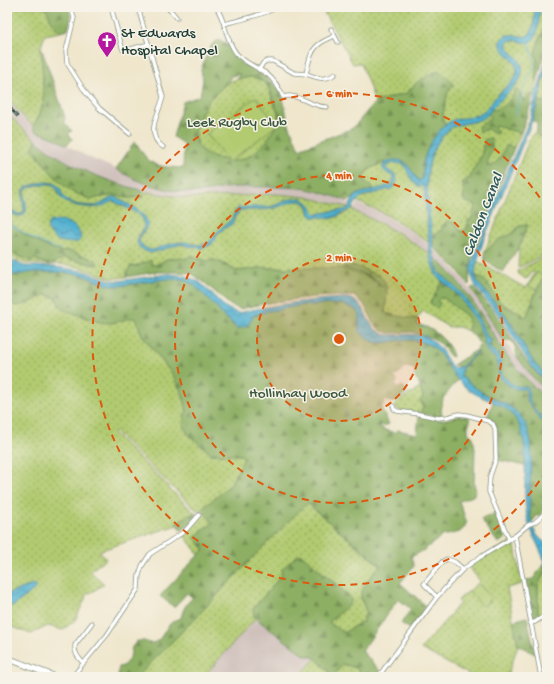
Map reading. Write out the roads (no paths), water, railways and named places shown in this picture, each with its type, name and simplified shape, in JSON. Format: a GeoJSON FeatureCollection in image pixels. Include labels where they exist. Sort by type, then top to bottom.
{"type":"FeatureCollection","features":[{"type":"Feature","properties":{"kind":"highway"},"geometry":{"type":"LineString","coordinates":[[8,658],[56,677]]}},
{"type":"Feature","properties":{"kind":"street"},"geometry":{"type":"LineString","coordinates":[[71,7],[74,18],[66,50],[67,63],[86,94],[99,108],[130,134]]}},
{"type":"Feature","properties":{"kind":"street"},"geometry":{"type":"LineString","coordinates":[[112,7],[124,50],[149,44]]}},
{"type":"Feature","properties":{"kind":"street"},"geometry":{"type":"LineString","coordinates":[[138,7],[163,98],[156,117],[153,135],[155,140],[163,147]]}},
{"type":"Feature","properties":{"kind":"street"},"geometry":{"type":"LineString","coordinates":[[166,7],[177,18]]}},
{"type":"Feature","properties":{"kind":"street"},"geometry":{"type":"LineString","coordinates":[[216,7],[222,17],[230,43],[236,53],[259,70],[266,73],[281,91],[283,97],[295,96],[312,104],[327,107]]}},
{"type":"Feature","properties":{"kind":"street"},"geometry":{"type":"LineString","coordinates":[[224,24],[277,7]]}},
{"type":"Feature","properties":{"kind":"street"},"geometry":{"type":"LineString","coordinates":[[330,29],[338,42]]}},
{"type":"Feature","properties":{"kind":"street"},"geometry":{"type":"LineString","coordinates":[[306,74],[309,62],[315,49],[321,43],[334,36]]}},
{"type":"Feature","properties":{"kind":"street"},"geometry":{"type":"LineString","coordinates":[[259,70],[263,63],[267,60],[273,61],[294,73],[306,74],[323,79],[335,74]]}},
{"type":"Feature","properties":{"kind":"street"},"geometry":{"type":"LineString","coordinates":[[392,406],[397,411],[438,418],[459,414],[467,415],[493,424],[495,428],[496,459],[490,476],[489,492],[509,540]]}},
{"type":"Feature","properties":{"kind":"street"},"geometry":{"type":"LineString","coordinates":[[378,677],[437,597],[463,569],[515,536],[528,525],[534,523],[547,511]]}},
{"type":"Feature","properties":{"kind":"street"},"geometry":{"type":"LineString","coordinates":[[72,677],[107,635],[138,589],[139,575],[142,566],[150,554],[185,531],[199,515]]}},
{"type":"Feature","properties":{"kind":"street"},"geometry":{"type":"LineString","coordinates":[[515,536],[541,677]]}},
{"type":"Feature","properties":{"kind":"street"},"geometry":{"type":"LineString","coordinates":[[437,597],[424,584],[442,562],[447,559],[455,562],[463,569]]}},
{"type":"Feature","properties":{"kind":"street"},"geometry":{"type":"LineString","coordinates":[[530,623],[535,622],[547,614]]}},
{"type":"Feature","properties":{"kind":"street"},"geometry":{"type":"LineString","coordinates":[[83,662],[77,656],[75,650],[76,645],[92,623]]}},
{"type":"Feature","properties":{"kind":"street"},"geometry":{"type":"LineString","coordinates":[[7,666],[8,658]]}},
{"type":"Feature","properties":{"kind":"water"},"geometry":{"type":"Polygon","coordinates":[[[535,7],[540,7],[536,36],[533,40],[522,42],[511,40],[507,42],[507,46],[520,62],[522,67],[522,74],[519,81],[485,117],[455,126],[444,134],[433,152],[429,163],[427,187],[433,252],[438,270],[463,295],[475,312],[488,338],[492,340],[489,346],[491,350],[500,358],[502,375],[513,385],[528,387],[529,398],[534,410],[547,421],[547,423],[539,419],[528,402],[526,397],[526,389],[515,389],[501,379],[497,361],[487,351],[481,331],[471,313],[457,294],[438,278],[430,258],[424,186],[420,187],[414,183],[404,165],[400,163],[386,166],[386,169],[396,175],[397,179],[393,188],[361,197],[352,209],[333,218],[312,217],[307,204],[299,201],[290,202],[269,209],[240,210],[232,224],[218,234],[211,245],[201,248],[182,244],[151,253],[145,251],[139,247],[137,242],[144,228],[143,219],[139,214],[113,201],[103,206],[96,207],[73,205],[64,201],[57,189],[51,185],[38,185],[30,187],[25,191],[24,196],[26,212],[24,215],[14,215],[7,208],[7,205],[16,214],[22,214],[24,211],[23,192],[26,187],[44,182],[57,185],[65,199],[78,205],[96,206],[116,197],[144,215],[148,225],[139,241],[145,247],[153,250],[179,242],[199,245],[207,243],[233,217],[238,208],[269,207],[291,199],[300,198],[310,205],[316,214],[344,210],[349,207],[353,199],[358,194],[392,185],[394,177],[383,170],[383,165],[385,162],[399,160],[409,167],[419,181],[422,179],[424,160],[434,138],[442,128],[451,121],[481,113],[515,78],[517,67],[503,50],[500,41],[508,35],[528,35],[533,26],[535,7]]]}},
{"type":"Feature","properties":{"kind":"water"},"geometry":{"type":"Polygon","coordinates":[[[547,56],[545,77],[542,81],[540,95],[532,121],[484,239],[475,274],[478,283],[507,317],[534,363],[547,377],[547,384],[525,356],[503,320],[476,287],[471,273],[471,267],[505,177],[530,119],[547,56]]]}},
{"type":"Feature","properties":{"kind":"water"},"geometry":{"type":"Polygon","coordinates":[[[62,220],[72,225],[79,231],[81,238],[78,242],[61,242],[51,235],[48,229],[49,223],[52,221],[62,220]]]}},
{"type":"Feature","properties":{"kind":"water"},"geometry":{"type":"Polygon","coordinates":[[[7,255],[13,261],[24,266],[56,267],[83,271],[109,280],[119,281],[169,274],[185,276],[198,281],[225,307],[238,313],[296,302],[340,298],[352,299],[359,304],[376,330],[387,335],[423,336],[439,347],[453,368],[461,367],[478,351],[462,368],[461,376],[483,393],[507,405],[522,418],[526,425],[530,438],[532,454],[529,506],[531,521],[537,534],[547,544],[547,565],[542,566],[545,562],[527,517],[525,504],[525,448],[518,422],[505,408],[470,391],[459,381],[433,347],[422,342],[409,340],[381,343],[374,342],[359,331],[359,315],[356,310],[341,304],[302,305],[268,311],[254,315],[248,325],[238,329],[223,316],[194,285],[184,279],[165,279],[118,286],[105,284],[82,275],[61,272],[34,272],[15,275],[8,269],[7,255]]]}},
{"type":"Feature","properties":{"kind":"water"},"geometry":{"type":"Polygon","coordinates":[[[33,585],[36,586],[36,588],[16,604],[9,606],[7,604],[7,594],[33,585]]]}},
{"type":"Feature","properties":{"kind":"waterway"},"geometry":{"type":"LineString","coordinates":[[515,115],[521,96],[535,67],[529,41]]}},
{"type":"Feature","properties":{"kind":"waterway"},"geometry":{"type":"LineString","coordinates":[[7,222],[48,246],[60,249]]}},
{"type":"Feature","properties":{"kind":"railway"},"geometry":{"type":"LineString","coordinates":[[7,104],[17,116]]}},
{"type":"Feature","properties":{"kind":"place","name":"St Edwards Hospital Chapel"},"geometry":{"type":"Point","coordinates":[107,58]}},
{"type":"Feature","properties":{"kind":"park label","name":"Leek Rugby Club"},"geometry":{"type":"Point","coordinates":[237,121]}},
{"type":"Feature","properties":{"kind":"park label","name":"Hollinhay Wood"},"geometry":{"type":"Point","coordinates":[298,392]}},
{"type":"Feature","properties":{"kind":"water label","name":"Caldon Canal"},"geometry":{"type":"Point","coordinates":[481,214]}}]}
